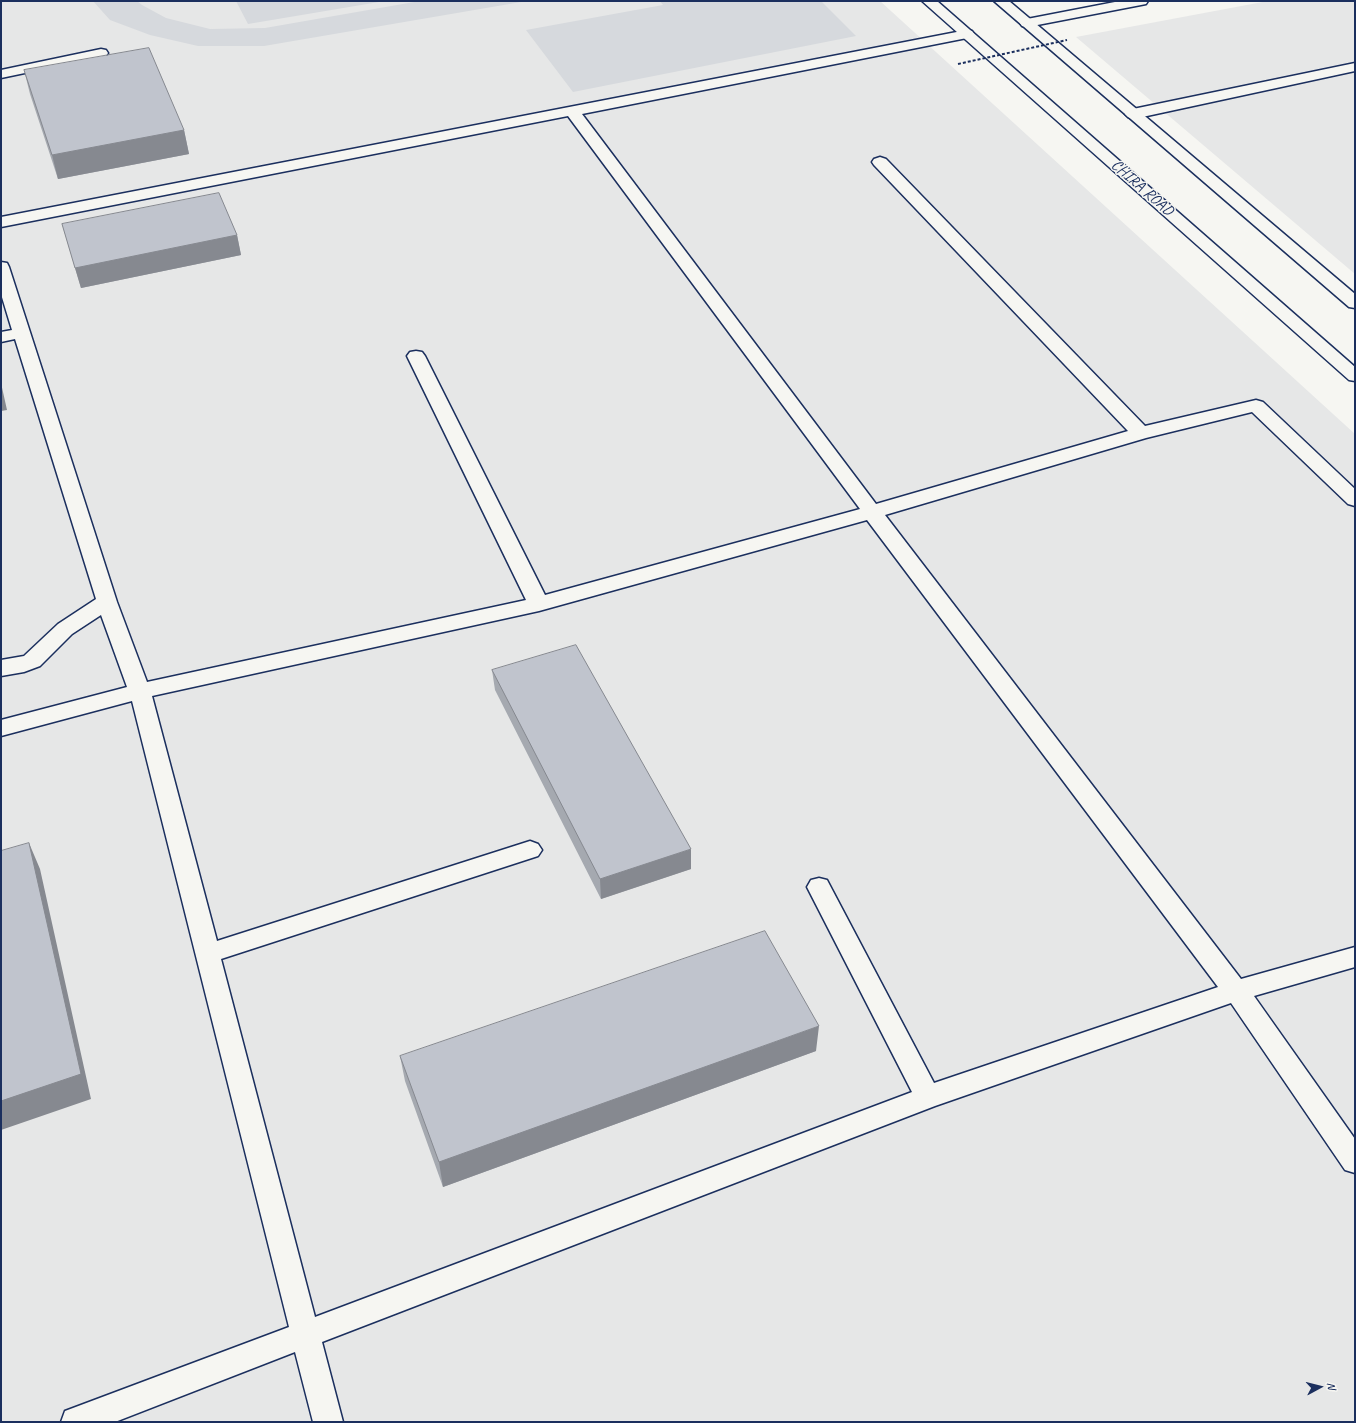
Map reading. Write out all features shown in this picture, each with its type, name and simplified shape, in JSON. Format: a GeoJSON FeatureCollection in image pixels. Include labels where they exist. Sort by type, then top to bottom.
{"type":"FeatureCollection","features":[{"type":"Feature","properties":{"kind":"main road","name":"CHIRA ROAD"},"geometry":{"type":"LineString","coordinates":[[929,1],[1355,376]]}},
{"type":"Feature","properties":{"kind":"main road"},"geometry":{"type":"LineString","coordinates":[[1001,1],[1355,303]]}},
{"type":"Feature","properties":{"kind":"main road"},"geometry":{"type":"LineString","coordinates":[[1026,23],[1141,1]]}},
{"type":"Feature","properties":{"kind":"main road"},"geometry":{"type":"LineString","coordinates":[[1,222],[967,34]]}},
{"type":"Feature","properties":{"kind":"main road"},"geometry":{"type":"LineString","coordinates":[[1,74],[101,53]]}},
{"type":"Feature","properties":{"kind":"main road"},"geometry":{"type":"LineString","coordinates":[[1133,114],[1355,67]]}},
{"type":"Feature","properties":{"kind":"main road"},"geometry":{"type":"LineString","coordinates":[[572,111],[872,512],[1236,991],[1355,1161]]}},
{"type":"Feature","properties":{"kind":"main road"},"geometry":{"type":"LineString","coordinates":[[880,162],[1141,434]]}},
{"type":"Feature","properties":{"kind":"main road"},"geometry":{"type":"LineString","coordinates":[[1,267],[11,335],[140,691],[304,1334],[328,1422]]}},
{"type":"Feature","properties":{"kind":"main road"},"geometry":{"type":"LineString","coordinates":[[416,356],[539,604]]}},
{"type":"Feature","properties":{"kind":"main road"},"geometry":{"type":"LineString","coordinates":[[1,728],[140,691],[539,604],[872,512],[1141,434],[1256,406],[1355,500]]}},
{"type":"Feature","properties":{"kind":"main road"},"geometry":{"type":"LineString","coordinates":[[1,668],[32,661],[66,629],[107,602]]}},
{"type":"Feature","properties":{"kind":"main road"},"geometry":{"type":"LineString","coordinates":[[207,954],[530,850]]}},
{"type":"Feature","properties":{"kind":"main road"},"geometry":{"type":"LineString","coordinates":[[819,887],[928,1097]]}},
{"type":"Feature","properties":{"kind":"main road"},"geometry":{"type":"LineString","coordinates":[[76,1422],[928,1097],[1236,991],[1355,957]]}},
{"type":"Feature","properties":{"kind":"path"},"geometry":{"type":"LineString","coordinates":[[958,64],[1067,40]]}},
{"type":"Feature","properties":{"kind":"shaded area"},"geometry":{"type":"Polygon","coordinates":[[[1,1],[880,1],[1355,434],[1355,1422],[1,1422],[1,1]]]}},
{"type":"Feature","properties":{"kind":"shaded area"},"geometry":{"type":"Polygon","coordinates":[[[93,1],[137,1],[166,18],[210,29],[265,28],[420,1],[527,1],[264,46],[198,46],[150,35],[110,20],[93,1]]]}},
{"type":"Feature","properties":{"kind":"shaded area"},"geometry":{"type":"Polygon","coordinates":[[[236,1],[385,1],[248,24],[236,1]]]}},
{"type":"Feature","properties":{"kind":"shaded area"},"geometry":{"type":"Polygon","coordinates":[[[660,1],[821,1],[856,36],[573,92],[526,30],[663,5],[660,1]]]}},
{"type":"Feature","properties":{"kind":"shaded area"},"geometry":{"type":"Polygon","coordinates":[[[1268,1],[1355,1],[1355,274],[1076,37],[1268,1]]]}},
{"type":"Feature","properties":{"kind":"building"},"geometry":{"type":"Polygon","coordinates":[[[149,48],[184,130],[52,155],[24,70],[149,48]]]}},
{"type":"Feature","properties":{"kind":"building"},"geometry":{"type":"Polygon","coordinates":[[[219,193],[237,235],[75,268],[62,224],[219,193]]]}},
{"type":"Feature","properties":{"kind":"building"},"geometry":{"type":"Polygon","coordinates":[[[576,645],[691,849],[600,879],[492,670],[576,645]]]}},
{"type":"Feature","properties":{"kind":"building"},"geometry":{"type":"Polygon","coordinates":[[[29,843],[81,1074],[1,1101],[1,851],[29,843]]]}},
{"type":"Feature","properties":{"kind":"building"},"geometry":{"type":"Polygon","coordinates":[[[765,931],[819,1026],[439,1162],[400,1056],[765,931]]]}}]}
